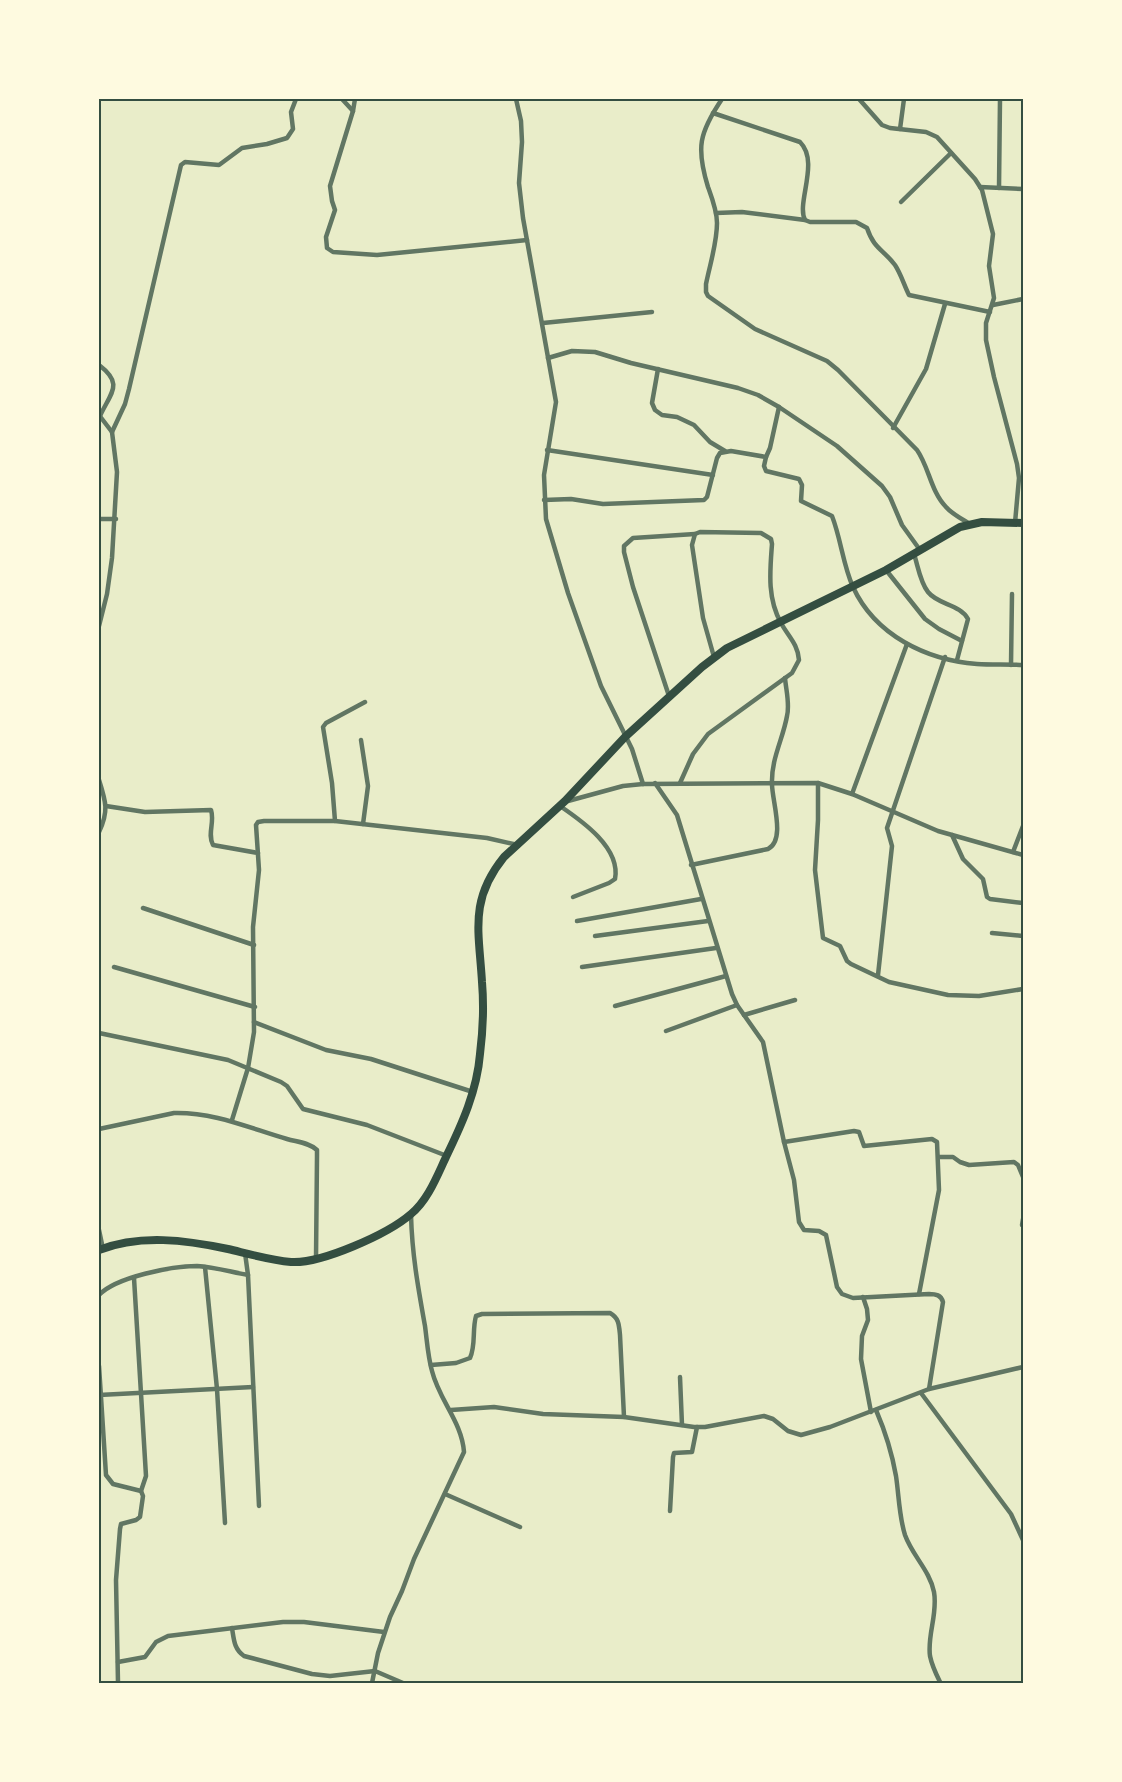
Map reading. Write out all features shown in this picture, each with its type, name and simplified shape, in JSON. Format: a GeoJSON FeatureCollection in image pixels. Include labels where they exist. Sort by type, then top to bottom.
{"type":"FeatureCollection","features":[{"type":"Feature","properties":{"kind":"highway"},"geometry":{"type":"LineString","coordinates":[[101,1250],[125,1242],[164,1240],[204,1244],[292,1262],[316,1259],[365,1241],[411,1215],[426,1195],[447,1156],[473,1092],[480,1054],[483,1017],[477,919],[483,891],[496,868],[518,844],[562,804],[625,737],[669,696],[727,648],[886,570],[950,532],[982,522],[1019,523]]}},
{"type":"Feature","properties":{"kind":"street"},"geometry":{"type":"LineString","coordinates":[[111,432],[127,396],[181,165],[185,162],[219,165],[242,148],[286,138],[293,129],[291,112],[296,99]]}},
{"type":"Feature","properties":{"kind":"street"},"geometry":{"type":"LineString","coordinates":[[342,99],[353,111]]}},
{"type":"Feature","properties":{"kind":"street"},"geometry":{"type":"LineString","coordinates":[[354,99],[353,111],[330,186],[335,210],[326,242],[327,248],[333,252],[377,255],[527,240]]}},
{"type":"Feature","properties":{"kind":"street"},"geometry":{"type":"LineString","coordinates":[[516,99],[522,142],[519,183],[556,402],[544,476],[544,500],[551,542],[601,686],[632,749],[643,784]]}},
{"type":"Feature","properties":{"kind":"street"},"geometry":{"type":"LineString","coordinates":[[722,99],[705,126],[700,147],[703,169],[717,224],[706,284],[708,296],[755,329],[827,361],[852,383],[921,456],[939,498],[946,507],[970,524]]}},
{"type":"Feature","properties":{"kind":"street"},"geometry":{"type":"LineString","coordinates":[[859,99],[882,125],[932,135],[980,187],[993,229],[989,266],[994,289],[993,305],[986,323],[986,340],[1019,478],[1019,523]]}},
{"type":"Feature","properties":{"kind":"street"},"geometry":{"type":"LineString","coordinates":[[900,129],[904,99]]}},
{"type":"Feature","properties":{"kind":"street"},"geometry":{"type":"LineString","coordinates":[[999,188],[1000,99]]}},
{"type":"Feature","properties":{"kind":"street"},"geometry":{"type":"LineString","coordinates":[[713,113],[800,142],[804,147],[808,180],[802,211],[805,220]]}},
{"type":"Feature","properties":{"kind":"street"},"geometry":{"type":"LineString","coordinates":[[901,202],[951,153]]}},
{"type":"Feature","properties":{"kind":"street"},"geometry":{"type":"LineString","coordinates":[[980,187],[1023,189]]}},
{"type":"Feature","properties":{"kind":"street"},"geometry":{"type":"LineString","coordinates":[[716,213],[742,212],[810,222],[862,224],[867,228],[875,245],[894,263],[909,295],[990,312]]}},
{"type":"Feature","properties":{"kind":"street"},"geometry":{"type":"LineString","coordinates":[[993,305],[1023,299]]}},
{"type":"Feature","properties":{"kind":"street"},"geometry":{"type":"LineString","coordinates":[[893,428],[926,369],[945,304]]}},
{"type":"Feature","properties":{"kind":"street"},"geometry":{"type":"LineString","coordinates":[[543,323],[652,312]]}},
{"type":"Feature","properties":{"kind":"street"},"geometry":{"type":"LineString","coordinates":[[548,358],[583,351],[738,388],[758,395],[779,407],[837,446],[882,486],[890,497],[917,552],[926,590],[936,599],[966,615],[967,624],[957,660]]}},
{"type":"Feature","properties":{"kind":"street"},"geometry":{"type":"LineString","coordinates":[[99,365],[111,375],[114,381],[113,388],[99,416],[111,432],[117,472],[116,519],[107,594],[99,623]]}},
{"type":"Feature","properties":{"kind":"street"},"geometry":{"type":"LineString","coordinates":[[658,369],[652,403],[655,410],[662,415],[676,417],[694,425],[710,442],[725,451],[766,457]]}},
{"type":"Feature","properties":{"kind":"street"},"geometry":{"type":"LineString","coordinates":[[779,407],[766,457],[766,471],[799,479],[802,485],[801,501],[832,516],[852,585],[862,604],[886,630],[907,644],[945,657],[978,664],[1023,665]]}},
{"type":"Feature","properties":{"kind":"street"},"geometry":{"type":"LineString","coordinates":[[547,450],[713,475]]}},
{"type":"Feature","properties":{"kind":"street"},"geometry":{"type":"LineString","coordinates":[[544,500],[571,499],[603,504],[698,502],[707,497],[717,458],[725,451]]}},
{"type":"Feature","properties":{"kind":"street"},"geometry":{"type":"LineString","coordinates":[[99,519],[116,519]]}},
{"type":"Feature","properties":{"kind":"street"},"geometry":{"type":"LineString","coordinates":[[669,696],[633,587],[624,546],[633,538],[695,534],[761,533],[771,539],[769,582],[780,622],[795,644],[799,652],[799,660],[796,667],[785,678],[708,734],[693,754],[680,783]]}},
{"type":"Feature","properties":{"kind":"street"},"geometry":{"type":"LineString","coordinates":[[695,534],[692,545],[701,602],[714,657]]}},
{"type":"Feature","properties":{"kind":"street"},"geometry":{"type":"LineString","coordinates":[[886,570],[925,619],[962,641]]}},
{"type":"Feature","properties":{"kind":"street"},"geometry":{"type":"LineString","coordinates":[[1011,665],[1012,594]]}},
{"type":"Feature","properties":{"kind":"street"},"geometry":{"type":"LineString","coordinates":[[852,794],[907,644]]}},
{"type":"Feature","properties":{"kind":"street"},"geometry":{"type":"LineString","coordinates":[[878,975],[892,846],[887,828],[945,657]]}},
{"type":"Feature","properties":{"kind":"street"},"geometry":{"type":"LineString","coordinates":[[691,865],[774,846],[777,840],[777,830],[772,783],[774,759],[788,713],[785,678]]}},
{"type":"Feature","properties":{"kind":"street"},"geometry":{"type":"LineString","coordinates":[[335,821],[332,783],[323,727],[326,723],[365,702]]}},
{"type":"Feature","properties":{"kind":"street"},"geometry":{"type":"LineString","coordinates":[[361,740],[368,786],[363,824]]}},
{"type":"Feature","properties":{"kind":"street"},"geometry":{"type":"LineString","coordinates":[[99,782],[106,806],[105,818],[99,832]]}},
{"type":"Feature","properties":{"kind":"street"},"geometry":{"type":"LineString","coordinates":[[655,783],[677,815],[716,948],[737,1005],[762,1042],[794,1180],[801,1227],[804,1230],[823,1232],[826,1236],[837,1287],[847,1297],[936,1294],[942,1298],[944,1302],[929,1389]]}},
{"type":"Feature","properties":{"kind":"street"},"geometry":{"type":"LineString","coordinates":[[562,804],[623,786],[655,783],[818,783],[852,794],[891,812],[952,835],[1023,855]]}},
{"type":"Feature","properties":{"kind":"street"},"geometry":{"type":"LineString","coordinates":[[818,783],[815,870],[822,934],[827,942],[840,946],[847,961],[851,964],[897,984],[948,995],[979,996],[1023,990]]}},
{"type":"Feature","properties":{"kind":"street"},"geometry":{"type":"LineString","coordinates":[[562,804],[600,837],[608,850],[616,872],[615,879],[609,883],[573,897]]}},
{"type":"Feature","properties":{"kind":"street"},"geometry":{"type":"LineString","coordinates":[[106,806],[145,812],[211,810],[213,817],[210,836],[213,845],[258,853]]}},
{"type":"Feature","properties":{"kind":"street"},"geometry":{"type":"LineString","coordinates":[[99,815],[105,818]]}},
{"type":"Feature","properties":{"kind":"street"},"geometry":{"type":"LineString","coordinates":[[232,1120],[248,1068],[254,1022],[253,927],[259,870],[255,830],[258,822],[264,820],[335,821],[487,838],[518,844]]}},
{"type":"Feature","properties":{"kind":"street"},"geometry":{"type":"LineString","coordinates":[[1013,852],[1023,826]]}},
{"type":"Feature","properties":{"kind":"street"},"geometry":{"type":"LineString","coordinates":[[952,835],[963,859],[983,879],[987,897],[1023,903]]}},
{"type":"Feature","properties":{"kind":"street"},"geometry":{"type":"LineString","coordinates":[[577,921],[701,899]]}},
{"type":"Feature","properties":{"kind":"street"},"geometry":{"type":"LineString","coordinates":[[143,908],[254,945]]}},
{"type":"Feature","properties":{"kind":"street"},"geometry":{"type":"LineString","coordinates":[[595,936],[708,921]]}},
{"type":"Feature","properties":{"kind":"street"},"geometry":{"type":"LineString","coordinates":[[992,933],[1023,936]]}},
{"type":"Feature","properties":{"kind":"street"},"geometry":{"type":"LineString","coordinates":[[582,967],[716,948]]}},
{"type":"Feature","properties":{"kind":"street"},"geometry":{"type":"LineString","coordinates":[[114,967],[255,1007]]}},
{"type":"Feature","properties":{"kind":"street"},"geometry":{"type":"LineString","coordinates":[[615,1006],[726,976]]}},
{"type":"Feature","properties":{"kind":"street"},"geometry":{"type":"LineString","coordinates":[[744,1015],[795,1000]]}},
{"type":"Feature","properties":{"kind":"street"},"geometry":{"type":"LineString","coordinates":[[666,1031],[737,1005]]}},
{"type":"Feature","properties":{"kind":"street"},"geometry":{"type":"LineString","coordinates":[[254,1022],[336,1053],[371,1059],[473,1092]]}},
{"type":"Feature","properties":{"kind":"street"},"geometry":{"type":"LineString","coordinates":[[99,1033],[172,1050],[216,1057],[248,1068],[287,1086],[303,1109],[367,1125],[447,1156]]}},
{"type":"Feature","properties":{"kind":"street"},"geometry":{"type":"LineString","coordinates":[[99,1129],[174,1113],[186,1113],[232,1120],[312,1146],[317,1149],[316,1259]]}},
{"type":"Feature","properties":{"kind":"street"},"geometry":{"type":"LineString","coordinates":[[784,1142],[854,1131],[861,1135],[864,1146],[932,1139],[939,1145],[937,1202],[919,1294]]}},
{"type":"Feature","properties":{"kind":"street"},"geometry":{"type":"LineString","coordinates":[[939,1157],[953,1157],[969,1165],[1014,1162],[1018,1165],[1023,1177]]}},
{"type":"Feature","properties":{"kind":"street"},"geometry":{"type":"LineString","coordinates":[[372,1683],[384,1632],[414,1559],[464,1452],[462,1437],[451,1410],[437,1389],[431,1365],[414,1270],[411,1215]]}},
{"type":"Feature","properties":{"kind":"street"},"geometry":{"type":"LineString","coordinates":[[1022,1226],[1023,1219]]}},
{"type":"Feature","properties":{"kind":"street"},"geometry":{"type":"LineString","coordinates":[[99,1230],[101,1250]]}},
{"type":"Feature","properties":{"kind":"street"},"geometry":{"type":"LineString","coordinates":[[244,1253],[248,1275],[259,1506]]}},
{"type":"Feature","properties":{"kind":"street"},"geometry":{"type":"LineString","coordinates":[[99,1295],[110,1287],[134,1278],[179,1267],[205,1267],[248,1275]]}},
{"type":"Feature","properties":{"kind":"street"},"geometry":{"type":"LineString","coordinates":[[205,1267],[217,1389],[225,1523]]}},
{"type":"Feature","properties":{"kind":"street"},"geometry":{"type":"LineString","coordinates":[[118,1683],[116,1580],[120,1529],[121,1524],[140,1517],[143,1496],[141,1491],[146,1476],[134,1278]]}},
{"type":"Feature","properties":{"kind":"street"},"geometry":{"type":"LineString","coordinates":[[863,1297],[868,1320],[862,1336],[861,1359],[873,1411],[891,1453],[906,1538],[934,1591],[935,1604],[930,1654],[932,1665],[940,1682]]}},
{"type":"Feature","properties":{"kind":"street"},"geometry":{"type":"LineString","coordinates":[[431,1365],[456,1363],[470,1358],[473,1353],[474,1322],[476,1316],[482,1314],[610,1313],[616,1316],[620,1328],[624,1417]]}},
{"type":"Feature","properties":{"kind":"street"},"geometry":{"type":"LineString","coordinates":[[99,1366],[106,1475],[109,1482],[113,1484],[141,1491]]}},
{"type":"Feature","properties":{"kind":"street"},"geometry":{"type":"LineString","coordinates":[[451,1410],[494,1407],[543,1414],[624,1417],[697,1427],[764,1416],[773,1419],[788,1431],[801,1435],[830,1427],[929,1389],[1023,1367]]}},
{"type":"Feature","properties":{"kind":"street"},"geometry":{"type":"LineString","coordinates":[[680,1377],[682,1425]]}},
{"type":"Feature","properties":{"kind":"street"},"geometry":{"type":"LineString","coordinates":[[100,1395],[253,1387]]}},
{"type":"Feature","properties":{"kind":"street"},"geometry":{"type":"LineString","coordinates":[[921,1393],[989,1482],[1011,1514],[1023,1540]]}},
{"type":"Feature","properties":{"kind":"street"},"geometry":{"type":"LineString","coordinates":[[670,1511],[673,1457],[678,1452],[692,1452],[697,1427]]}},
{"type":"Feature","properties":{"kind":"street"},"geometry":{"type":"LineString","coordinates":[[445,1494],[520,1527]]}},
{"type":"Feature","properties":{"kind":"street"},"geometry":{"type":"LineString","coordinates":[[1015,1523],[1023,1522]]}},
{"type":"Feature","properties":{"kind":"street"},"geometry":{"type":"LineString","coordinates":[[118,1662],[145,1657],[156,1642],[162,1638],[283,1622],[304,1622],[384,1632]]}},
{"type":"Feature","properties":{"kind":"street"},"geometry":{"type":"LineString","coordinates":[[232,1628],[234,1646],[237,1652],[244,1656],[312,1674],[330,1676],[375,1671],[403,1683]]}}]}
